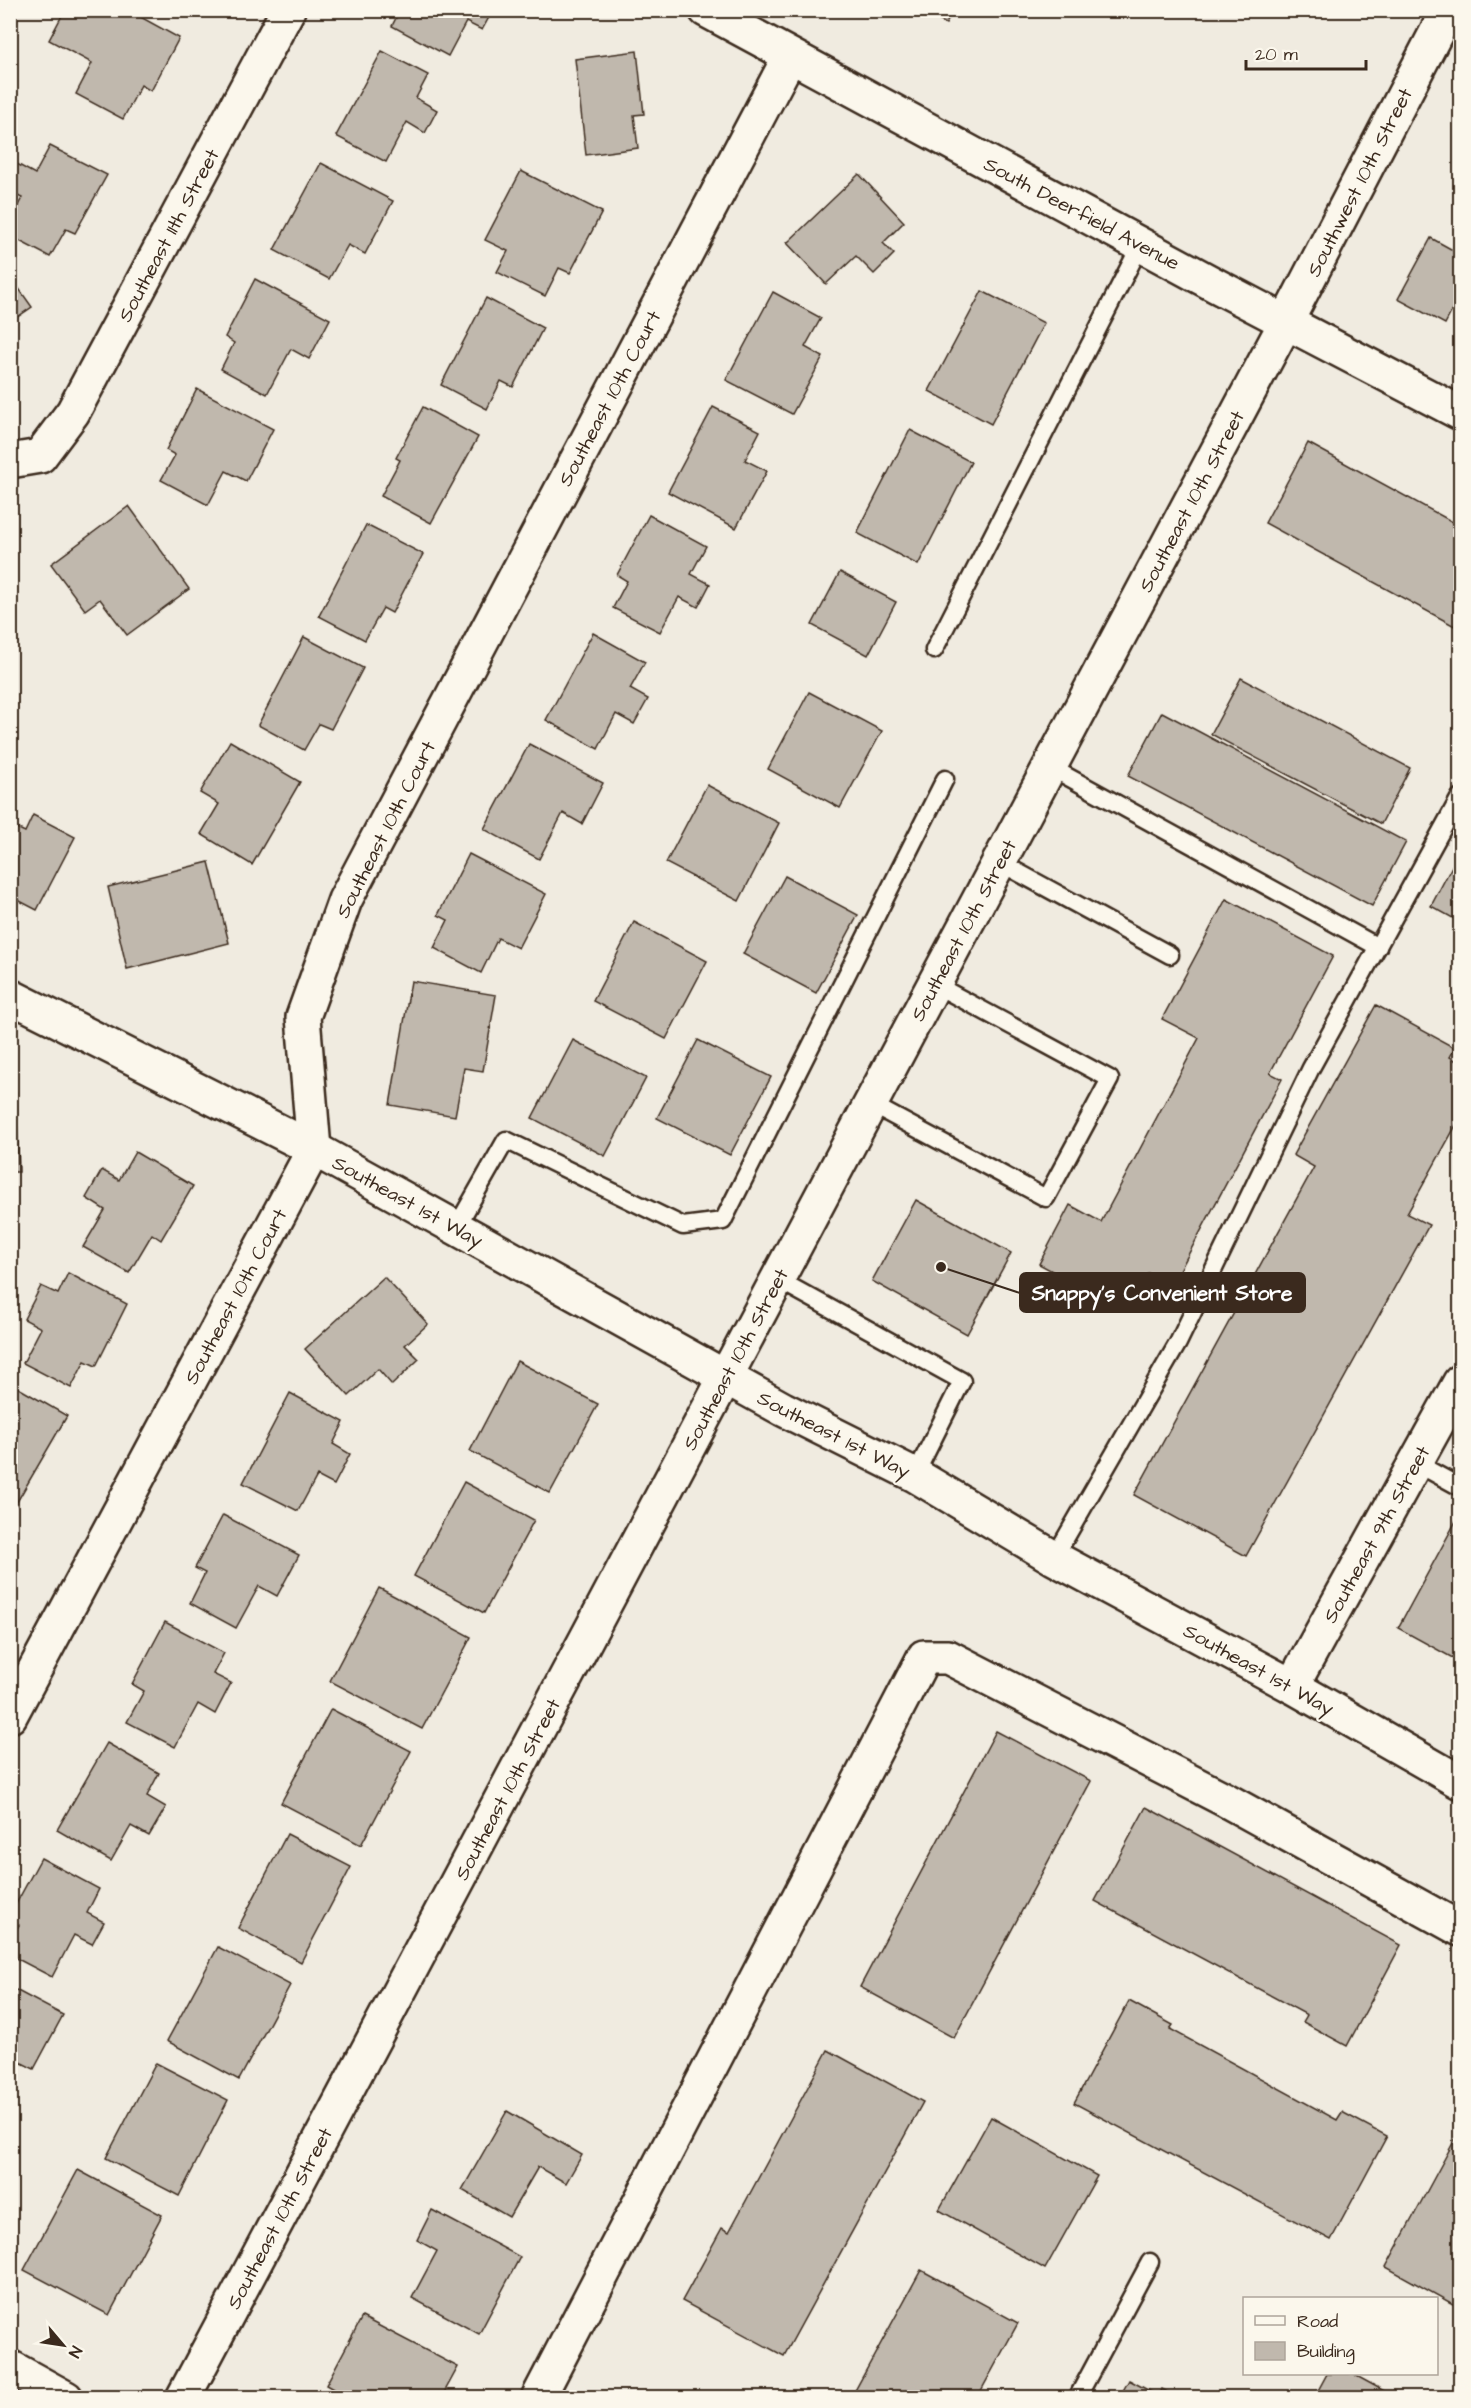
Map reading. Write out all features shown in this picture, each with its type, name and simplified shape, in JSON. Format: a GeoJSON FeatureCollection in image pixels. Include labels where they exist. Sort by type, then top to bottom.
{"type":"FeatureCollection","features":[{"type":"Feature","properties":{"kind":"street","name":"Southeast 11th Street"},"geometry":{"type":"LineString","coordinates":[[25,458],[73,412],[288,10]]}},
{"type":"Feature","properties":{"kind":"street","name":"South Deerfield Avenue"},"geometry":{"type":"LineString","coordinates":[[705,10],[1286,322],[1461,413]]}},
{"type":"Feature","properties":{"kind":"street","name":"Southwest 10th Street"},"geometry":{"type":"LineString","coordinates":[[1286,322],[1449,10]]}},
{"type":"Feature","properties":{"kind":"street","name":"Southeast 10th Court"},"geometry":{"type":"LineString","coordinates":[[10,1716],[314,1149],[303,1017],[345,900],[790,56]]}},
{"type":"Feature","properties":{"kind":"street","name":"Southeast 10th Street"},"geometry":{"type":"LineString","coordinates":[[183,2397],[1286,322]]}},
{"type":"Feature","properties":{"kind":"street","name":"Southeast 1st Way"},"geometry":{"type":"LineString","coordinates":[[10,996],[314,1149],[783,1409],[915,1475],[1054,1558],[1292,1686],[1461,1782]]}},
{"type":"Feature","properties":{"kind":"street","name":"Southeast 9th Street"},"geometry":{"type":"LineString","coordinates":[[1292,1686],[1461,1382]]}},
{"type":"Feature","properties":{"kind":"street"},"geometry":{"type":"LineString","coordinates":[[538,2397],[924,1657],[948,1657],[1224,1799],[1461,1929]]}},
{"type":"Feature","properties":{"kind":"street"},"geometry":{"type":"LineString","coordinates":[[10,2367],[66,2397]]}},
{"type":"Feature","properties":{"kind":"lane"},"geometry":{"type":"LineString","coordinates":[[934,650],[1141,244]]}},
{"type":"Feature","properties":{"kind":"lane"},"geometry":{"type":"LineString","coordinates":[[1050,767],[1378,946]]}},
{"type":"Feature","properties":{"kind":"lane"},"geometry":{"type":"LineString","coordinates":[[456,1228],[506,1140],[683,1226],[723,1221],[945,778]]}},
{"type":"Feature","properties":{"kind":"lane"},"geometry":{"type":"LineString","coordinates":[[1054,1558],[1178,1343],[1311,1068],[1461,797]]}},
{"type":"Feature","properties":{"kind":"lane"},"geometry":{"type":"LineString","coordinates":[[999,862],[1170,955]]}},
{"type":"Feature","properties":{"kind":"lane"},"geometry":{"type":"LineString","coordinates":[[871,1104],[1046,1198],[1110,1079],[934,984]]}},
{"type":"Feature","properties":{"kind":"lane"},"geometry":{"type":"LineString","coordinates":[[777,1279],[962,1381],[915,1475]]}},
{"type":"Feature","properties":{"kind":"lane"},"geometry":{"type":"LineString","coordinates":[[1416,1463],[1461,1486]]}},
{"type":"Feature","properties":{"kind":"lane"},"geometry":{"type":"LineString","coordinates":[[1077,2397],[1150,2262]]}},
{"type":"Feature","properties":{"kind":"building"},"geometry":{"type":"Polygon","coordinates":[[[65,10],[83,10],[89,13],[90,10],[128,10],[179,38],[151,91],[141,85],[123,119],[76,94],[92,63],[49,40],[65,10]]]}},
{"type":"Feature","properties":{"kind":"building"},"geometry":{"type":"Polygon","coordinates":[[[400,10],[493,10],[482,30],[466,22],[448,56],[392,26],[400,10]]]}},
{"type":"Feature","properties":{"kind":"building"},"geometry":{"type":"Polygon","coordinates":[[[920,10],[953,10],[946,24],[920,10]]]}},
{"type":"Feature","properties":{"kind":"building"},"geometry":{"type":"Polygon","coordinates":[[[382,51],[428,75],[416,98],[437,110],[425,133],[407,122],[386,162],[336,136],[382,51]]]}},
{"type":"Feature","properties":{"kind":"building"},"geometry":{"type":"Polygon","coordinates":[[[637,51],[644,114],[634,115],[638,148],[586,155],[575,59],[637,51]]]}},
{"type":"Feature","properties":{"kind":"building"},"geometry":{"type":"Polygon","coordinates":[[[50,146],[107,175],[75,233],[66,229],[50,257],[10,236],[10,220],[22,198],[10,192],[10,176],[17,164],[35,174],[50,146]]]}},
{"type":"Feature","properties":{"kind":"building"},"geometry":{"type":"Polygon","coordinates":[[[321,163],[393,201],[365,254],[348,245],[329,279],[274,250],[321,163]]]}},
{"type":"Feature","properties":{"kind":"building"},"geometry":{"type":"Polygon","coordinates":[[[521,171],[602,212],[570,273],[559,268],[545,296],[497,272],[508,251],[485,240],[521,171]]]}},
{"type":"Feature","properties":{"kind":"building"},"geometry":{"type":"Polygon","coordinates":[[[859,174],[904,222],[883,243],[894,254],[874,274],[856,256],[826,284],[787,243],[859,174]]]}},
{"type":"Feature","properties":{"kind":"building"},"geometry":{"type":"Polygon","coordinates":[[[1431,238],[1460,254],[1460,310],[1454,307],[1445,324],[1398,299],[1431,238]]]}},
{"type":"Feature","properties":{"kind":"building"},"geometry":{"type":"Polygon","coordinates":[[[10,276],[32,307],[10,322],[10,276]]]}},
{"type":"Feature","properties":{"kind":"building"},"geometry":{"type":"Polygon","coordinates":[[[255,279],[330,319],[309,359],[291,349],[267,394],[221,369],[234,343],[225,337],[255,279]]]}},
{"type":"Feature","properties":{"kind":"building"},"geometry":{"type":"Polygon","coordinates":[[[982,291],[1044,323],[991,424],[929,391],[982,291]]]}},
{"type":"Feature","properties":{"kind":"building"},"geometry":{"type":"Polygon","coordinates":[[[773,292],[821,318],[805,347],[823,357],[792,414],[726,380],[773,292]]]}},
{"type":"Feature","properties":{"kind":"building"},"geometry":{"type":"Polygon","coordinates":[[[486,298],[543,328],[513,387],[501,381],[487,409],[441,385],[486,298]]]}},
{"type":"Feature","properties":{"kind":"building"},"geometry":{"type":"Polygon","coordinates":[[[197,389],[273,429],[246,481],[226,471],[208,505],[161,480],[175,455],[166,450],[197,389]]]}},
{"type":"Feature","properties":{"kind":"building"},"geometry":{"type":"Polygon","coordinates":[[[423,407],[478,437],[431,523],[381,496],[400,460],[396,458],[423,407]]]}},
{"type":"Feature","properties":{"kind":"building"},"geometry":{"type":"Polygon","coordinates":[[[713,407],[760,431],[745,460],[767,471],[736,528],[668,492],[713,407]]]}},
{"type":"Feature","properties":{"kind":"building"},"geometry":{"type":"Polygon","coordinates":[[[910,430],[971,462],[918,565],[857,533],[910,430]]]}},
{"type":"Feature","properties":{"kind":"building"},"geometry":{"type":"Polygon","coordinates":[[[1308,443],[1460,526],[1460,629],[1265,523],[1308,443]]]}},
{"type":"Feature","properties":{"kind":"building"},"geometry":{"type":"Polygon","coordinates":[[[129,506],[189,589],[127,635],[100,599],[85,610],[51,564],[129,506]]]}},
{"type":"Feature","properties":{"kind":"building"},"geometry":{"type":"Polygon","coordinates":[[[649,515],[706,546],[691,574],[710,584],[698,607],[679,597],[660,632],[613,608],[627,581],[617,575],[649,515]]]}},
{"type":"Feature","properties":{"kind":"building"},"geometry":{"type":"Polygon","coordinates":[[[366,525],[423,554],[392,613],[383,608],[365,640],[319,616],[366,525]]]}},
{"type":"Feature","properties":{"kind":"building"},"geometry":{"type":"Polygon","coordinates":[[[840,572],[896,602],[868,655],[812,625],[840,572]]]}},
{"type":"Feature","properties":{"kind":"building"},"geometry":{"type":"Polygon","coordinates":[[[593,633],[645,662],[630,689],[648,699],[634,724],[616,714],[598,749],[546,720],[593,633]]]}},
{"type":"Feature","properties":{"kind":"building"},"geometry":{"type":"Polygon","coordinates":[[[304,637],[363,668],[331,729],[319,724],[304,750],[258,725],[304,637]]]}},
{"type":"Feature","properties":{"kind":"building"},"geometry":{"type":"Polygon","coordinates":[[[1241,678],[1410,768],[1381,824],[1211,734],[1241,678]]]}},
{"type":"Feature","properties":{"kind":"building"},"geometry":{"type":"Polygon","coordinates":[[[809,692],[882,731],[840,808],[768,769],[809,692]]]}},
{"type":"Feature","properties":{"kind":"building"},"geometry":{"type":"Polygon","coordinates":[[[1162,712],[1406,842],[1372,906],[1128,776],[1162,712]]]}},
{"type":"Feature","properties":{"kind":"building"},"geometry":{"type":"Polygon","coordinates":[[[230,741],[300,782],[252,865],[201,834],[219,804],[200,793],[230,741]]]}},
{"type":"Feature","properties":{"kind":"building"},"geometry":{"type":"Polygon","coordinates":[[[529,744],[603,783],[582,824],[563,813],[539,859],[484,829],[529,744]]]}},
{"type":"Feature","properties":{"kind":"building"},"geometry":{"type":"Polygon","coordinates":[[[707,785],[779,823],[739,901],[666,863],[707,785]]]}},
{"type":"Feature","properties":{"kind":"building"},"geometry":{"type":"Polygon","coordinates":[[[33,815],[75,837],[37,910],[10,896],[10,825],[25,832],[33,815]]]}},
{"type":"Feature","properties":{"kind":"building"},"geometry":{"type":"Polygon","coordinates":[[[1460,851],[1460,922],[1431,906],[1460,851]]]}},
{"type":"Feature","properties":{"kind":"building"},"geometry":{"type":"Polygon","coordinates":[[[469,854],[546,894],[518,948],[498,938],[481,973],[434,948],[448,920],[438,915],[469,854]]]}},
{"type":"Feature","properties":{"kind":"building"},"geometry":{"type":"Polygon","coordinates":[[[209,862],[229,943],[127,969],[108,887],[209,862]]]}},
{"type":"Feature","properties":{"kind":"building"},"geometry":{"type":"Polygon","coordinates":[[[785,876],[858,915],[816,993],[743,954],[785,876]]]}},
{"type":"Feature","properties":{"kind":"building"},"geometry":{"type":"Polygon","coordinates":[[[1226,899],[1333,956],[1270,1073],[1282,1079],[1172,1285],[1148,1273],[1127,1311],[1039,1264],[1070,1205],[1101,1222],[1199,1038],[1162,1019],[1226,899]]]}},
{"type":"Feature","properties":{"kind":"building"},"geometry":{"type":"Polygon","coordinates":[[[634,922],[707,961],[666,1039],[593,1001],[634,922]]]}},
{"type":"Feature","properties":{"kind":"building"},"geometry":{"type":"Polygon","coordinates":[[[411,981],[496,995],[483,1071],[464,1068],[455,1116],[390,1105],[411,981]]]}},
{"type":"Feature","properties":{"kind":"building"},"geometry":{"type":"Polygon","coordinates":[[[1376,1005],[1455,1048],[1450,1057],[1460,1063],[1460,1118],[1407,1214],[1429,1225],[1246,1556],[1134,1495],[1314,1167],[1293,1155],[1376,1005]]]}},
{"type":"Feature","properties":{"kind":"building"},"geometry":{"type":"Polygon","coordinates":[[[573,1040],[646,1078],[605,1156],[532,1118],[573,1040]]]}},
{"type":"Feature","properties":{"kind":"building"},"geometry":{"type":"Polygon","coordinates":[[[698,1040],[771,1077],[730,1155],[657,1118],[698,1040]]]}},
{"type":"Feature","properties":{"kind":"building"},"geometry":{"type":"Polygon","coordinates":[[[10,1092],[16,1092],[19,1172],[10,1172],[10,1092]]]}},
{"type":"Feature","properties":{"kind":"building"},"geometry":{"type":"Polygon","coordinates":[[[135,1152],[193,1186],[161,1240],[152,1234],[129,1273],[83,1247],[105,1210],[86,1198],[102,1170],[119,1180],[135,1152]]]}},
{"type":"Feature","properties":{"kind":"building"},"geometry":{"type":"Polygon","coordinates":[[[916,1200],[1011,1253],[967,1334],[872,1281],[916,1200]]]}},
{"type":"Feature","properties":{"kind":"building"},"geometry":{"type":"Polygon","coordinates":[[[68,1273],[127,1304],[96,1366],[85,1361],[71,1388],[23,1363],[41,1328],[24,1319],[41,1286],[58,1294],[68,1273]]]}},
{"type":"Feature","properties":{"kind":"building"},"geometry":{"type":"Polygon","coordinates":[[[384,1277],[428,1324],[405,1345],[419,1359],[392,1385],[378,1369],[349,1396],[305,1349],[384,1277]]]}},
{"type":"Feature","properties":{"kind":"building"},"geometry":{"type":"Polygon","coordinates":[[[517,1361],[598,1404],[550,1493],[470,1451],[517,1361]]]}},
{"type":"Feature","properties":{"kind":"building"},"geometry":{"type":"Polygon","coordinates":[[[15,1386],[67,1416],[14,1507],[10,1505],[10,1394],[15,1386]]]}},
{"type":"Feature","properties":{"kind":"building"},"geometry":{"type":"Polygon","coordinates":[[[290,1393],[344,1422],[333,1444],[350,1454],[334,1485],[317,1476],[298,1511],[243,1483],[290,1393]]]}},
{"type":"Feature","properties":{"kind":"building"},"geometry":{"type":"Polygon","coordinates":[[[464,1482],[534,1520],[484,1613],[414,1576],[464,1482]]]}},
{"type":"Feature","properties":{"kind":"building"},"geometry":{"type":"Polygon","coordinates":[[[223,1515],[299,1555],[277,1596],[259,1586],[236,1628],[190,1603],[205,1573],[195,1568],[223,1515]]]}},
{"type":"Feature","properties":{"kind":"building"},"geometry":{"type":"Polygon","coordinates":[[[1456,1521],[1460,1523],[1460,1662],[1398,1628],[1456,1521]]]}},
{"type":"Feature","properties":{"kind":"building"},"geometry":{"type":"Polygon","coordinates":[[[379,1588],[471,1637],[422,1729],[330,1681],[379,1588]]]}},
{"type":"Feature","properties":{"kind":"building"},"geometry":{"type":"Polygon","coordinates":[[[165,1622],[224,1653],[213,1674],[231,1683],[215,1714],[198,1704],[175,1747],[127,1722],[144,1691],[132,1684],[165,1622]]]}},
{"type":"Feature","properties":{"kind":"building"},"geometry":{"type":"Polygon","coordinates":[[[331,1709],[411,1751],[361,1845],[281,1803],[331,1709]]]}},
{"type":"Feature","properties":{"kind":"building"},"geometry":{"type":"Polygon","coordinates":[[[996,1731],[1091,1781],[954,2038],[860,1987],[996,1731]]]}},
{"type":"Feature","properties":{"kind":"building"},"geometry":{"type":"Polygon","coordinates":[[[107,1743],[159,1773],[147,1796],[166,1807],[149,1836],[131,1826],[111,1861],[57,1830],[107,1743]]]}},
{"type":"Feature","properties":{"kind":"building"},"geometry":{"type":"Polygon","coordinates":[[[1146,1807],[1401,1945],[1347,2046],[1303,2022],[1307,2015],[1095,1901],[1146,1807]]]}},
{"type":"Feature","properties":{"kind":"building"},"geometry":{"type":"Polygon","coordinates":[[[287,1834],[351,1867],[301,1962],[238,1928],[287,1834]]]}},
{"type":"Feature","properties":{"kind":"building"},"geometry":{"type":"Polygon","coordinates":[[[41,1858],[99,1889],[87,1913],[104,1922],[92,1944],[74,1935],[52,1977],[10,1955],[10,1941],[19,1925],[10,1920],[10,1915],[41,1858]]]}},
{"type":"Feature","properties":{"kind":"building"},"geometry":{"type":"Polygon","coordinates":[[[218,1947],[290,1985],[239,2080],[167,2041],[218,1947]]]}},
{"type":"Feature","properties":{"kind":"building"},"geometry":{"type":"Polygon","coordinates":[[[10,1987],[63,2015],[34,2069],[14,2059],[10,2066],[10,1987]]]}},
{"type":"Feature","properties":{"kind":"building"},"geometry":{"type":"Polygon","coordinates":[[[1129,2001],[1173,2025],[1170,2029],[1337,2120],[1342,2112],[1387,2136],[1331,2240],[1074,2103],[1129,2001]]]}},
{"type":"Feature","properties":{"kind":"building"},"geometry":{"type":"Polygon","coordinates":[[[828,2050],[923,2102],[784,2356],[682,2301],[722,2228],[729,2232],[828,2050]]]}},
{"type":"Feature","properties":{"kind":"building"},"geometry":{"type":"Polygon","coordinates":[[[156,2063],[228,2100],[179,2196],[106,2158],[156,2063]]]}},
{"type":"Feature","properties":{"kind":"building"},"geometry":{"type":"Polygon","coordinates":[[[507,2111],[582,2155],[566,2183],[538,2167],[509,2217],[462,2190],[507,2111]]]}},
{"type":"Feature","properties":{"kind":"building"},"geometry":{"type":"Polygon","coordinates":[[[991,2117],[1097,2176],[1045,2269],[939,2210],[991,2117]]]}},
{"type":"Feature","properties":{"kind":"building"},"geometry":{"type":"Polygon","coordinates":[[[1460,2130],[1460,2308],[1386,2267],[1460,2130]]]}},
{"type":"Feature","properties":{"kind":"building"},"geometry":{"type":"Polygon","coordinates":[[[78,2170],[162,2215],[109,2315],[24,2270],[78,2170]]]}},
{"type":"Feature","properties":{"kind":"building"},"geometry":{"type":"Polygon","coordinates":[[[432,2210],[520,2257],[479,2334],[412,2298],[437,2251],[417,2240],[432,2210]]]}},
{"type":"Feature","properties":{"kind":"building"},"geometry":{"type":"Polygon","coordinates":[[[921,2270],[1018,2323],[977,2398],[851,2398],[921,2270]]]}},
{"type":"Feature","properties":{"kind":"building"},"geometry":{"type":"Polygon","coordinates":[[[362,2317],[458,2367],[441,2398],[349,2398],[326,2385],[362,2317]]]}},
{"type":"Feature","properties":{"kind":"building"},"geometry":{"type":"Polygon","coordinates":[[[1326,2375],[1355,2375],[1397,2398],[1314,2398],[1326,2375]]]}},
{"type":"Feature","properties":{"kind":"building"},"geometry":{"type":"Polygon","coordinates":[[[1129,2380],[1159,2396],[1162,2389],[1179,2398],[1119,2398],[1129,2380]]]}},
{"type":"Feature","properties":{"kind":"place","name":"Snappy's Convenient Store"},"geometry":{"type":"Point","coordinates":[941,1267]}}]}
